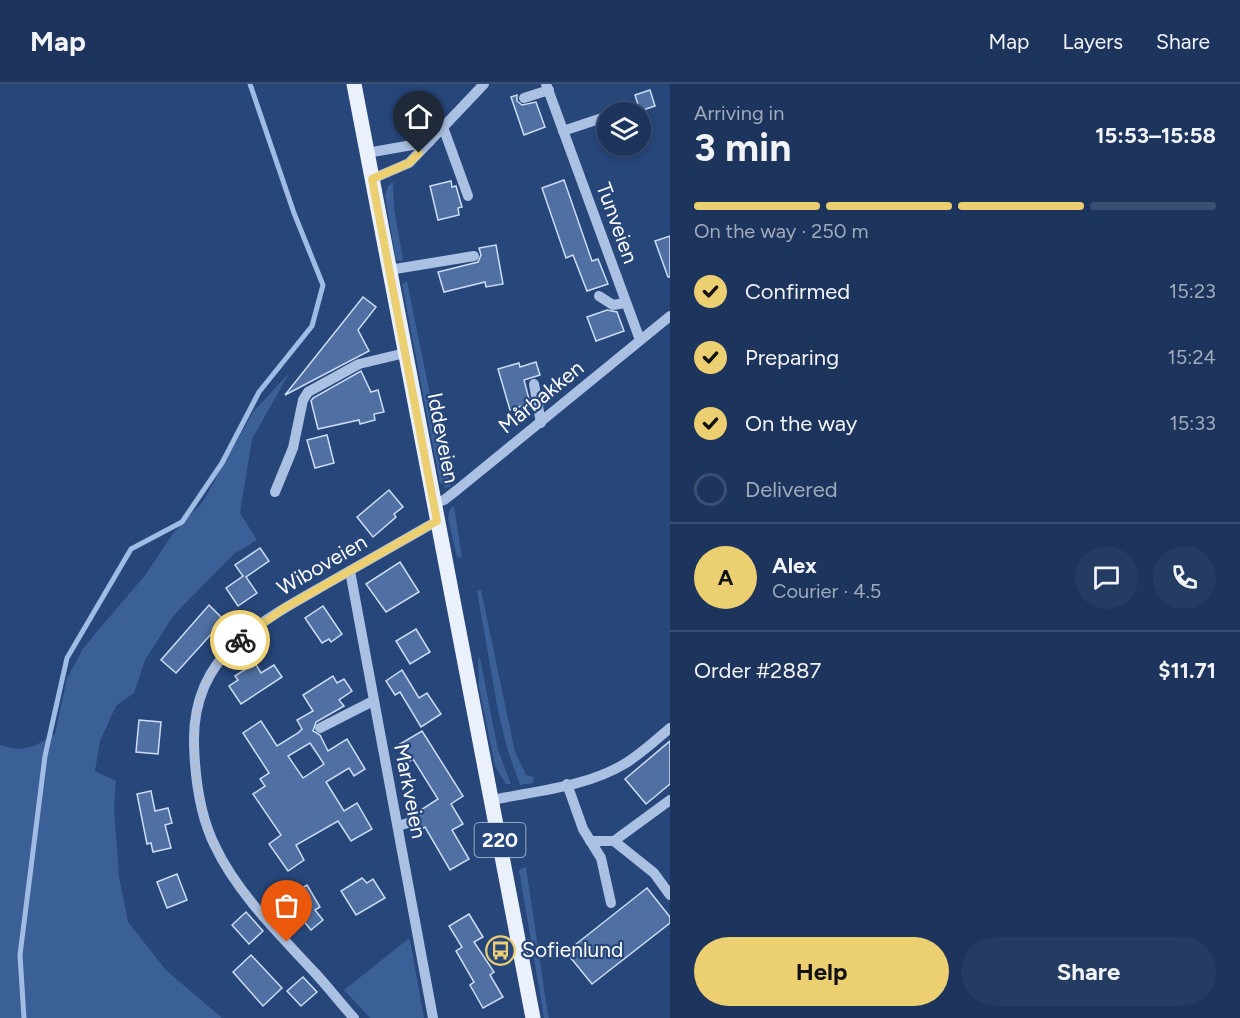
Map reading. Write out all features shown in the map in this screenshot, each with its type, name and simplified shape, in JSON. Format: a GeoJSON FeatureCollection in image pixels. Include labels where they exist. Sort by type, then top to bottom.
{"type":"FeatureCollection","features":[{"type":"Feature","properties":{"kind":"main road","name":"Iddeveien"},"geometry":{"type":"LineString","coordinates":[[354,84],[533,1018]]}},
{"type":"Feature","properties":{"kind":"street"},"geometry":{"type":"LineString","coordinates":[[372,179],[409,163],[484,84]]}},
{"type":"Feature","properties":{"kind":"street"},"geometry":{"type":"LineString","coordinates":[[524,98],[548,87]]}},
{"type":"Feature","properties":{"kind":"street","name":"Tunveien"},"geometry":{"type":"LineString","coordinates":[[548,87],[597,243],[626,303],[640,340]]}},
{"type":"Feature","properties":{"kind":"street"},"geometry":{"type":"LineString","coordinates":[[563,131],[597,120]]}},
{"type":"Feature","properties":{"kind":"street"},"geometry":{"type":"LineString","coordinates":[[443,127],[468,196]]}},
{"type":"Feature","properties":{"kind":"street"},"geometry":{"type":"LineString","coordinates":[[367,153],[429,142]]}},
{"type":"Feature","properties":{"kind":"street"},"geometry":{"type":"LineString","coordinates":[[389,270],[474,256]]}},
{"type":"Feature","properties":{"kind":"street"},"geometry":{"type":"LineString","coordinates":[[599,296],[613,305],[626,303]]}},
{"type":"Feature","properties":{"kind":"street","name":"Mårbakken"},"geometry":{"type":"LineString","coordinates":[[434,503],[444,500],[670,316]]}},
{"type":"Feature","properties":{"kind":"street"},"geometry":{"type":"LineString","coordinates":[[275,492],[293,448],[303,400],[308,392],[359,364],[405,353]]}},
{"type":"Feature","properties":{"kind":"street"},"geometry":{"type":"LineString","coordinates":[[537,405],[565,378]]}},
{"type":"Feature","properties":{"kind":"street"},"geometry":{"type":"LineString","coordinates":[[534,384],[541,423]]}},
{"type":"Feature","properties":{"kind":"street","name":"Wiboveien"},"geometry":{"type":"LineString","coordinates":[[354,1018],[252,902],[215,847],[199,793],[195,761],[196,710],[207,679],[235,644],[283,609],[437,521]]}},
{"type":"Feature","properties":{"kind":"street","name":"Markveien"},"geometry":{"type":"LineString","coordinates":[[350,571],[433,1018]]}},
{"type":"Feature","properties":{"kind":"street"},"geometry":{"type":"LineString","coordinates":[[320,728],[373,700]]}},
{"type":"Feature","properties":{"kind":"street"},"geometry":{"type":"LineString","coordinates":[[492,800],[606,773],[625,763],[670,728]]}},
{"type":"Feature","properties":{"kind":"street"},"geometry":{"type":"LineString","coordinates":[[567,784],[583,830],[601,858],[611,903]]}},
{"type":"Feature","properties":{"kind":"street"},"geometry":{"type":"LineString","coordinates":[[590,841],[614,841],[670,800]]}},
{"type":"Feature","properties":{"kind":"street"},"geometry":{"type":"LineString","coordinates":[[398,826],[411,822]]}},
{"type":"Feature","properties":{"kind":"street"},"geometry":{"type":"LineString","coordinates":[[614,841],[654,873],[670,895]]}},
{"type":"Feature","properties":{"kind":"shaded area"},"geometry":{"type":"Polygon","coordinates":[[[393,182],[394,208],[403,260],[401,261],[396,260],[385,196],[388,186],[393,182]]]}},
{"type":"Feature","properties":{"kind":"shaded area"},"geometry":{"type":"Polygon","coordinates":[[[407,281],[440,444],[451,486],[446,488],[440,483],[402,284],[407,281]]]}},
{"type":"Feature","properties":{"kind":"shaded area"},"geometry":{"type":"Polygon","coordinates":[[[290,372],[252,439],[240,513],[257,540],[234,554],[174,615],[145,660],[134,693],[116,706],[100,741],[95,771],[116,781],[114,808],[119,876],[128,922],[166,970],[222,1018],[0,1018],[0,745],[16,748],[29,747],[55,734],[67,678],[84,647],[146,574],[174,532],[202,503],[253,412],[290,372]]]}},
{"type":"Feature","properties":{"kind":"shaded area"},"geometry":{"type":"Polygon","coordinates":[[[454,506],[462,558],[457,557],[448,518],[450,509],[454,506]]]}},
{"type":"Feature","properties":{"kind":"shaded area"},"geometry":{"type":"Polygon","coordinates":[[[481,590],[515,752],[526,775],[534,777],[533,783],[520,785],[507,748],[498,711],[477,591],[481,590]]]}},
{"type":"Feature","properties":{"kind":"shaded area"},"geometry":{"type":"Polygon","coordinates":[[[480,658],[498,750],[511,784],[506,784],[495,766],[479,687],[478,659],[480,658]]]}},
{"type":"Feature","properties":{"kind":"shaded area"},"geometry":{"type":"Polygon","coordinates":[[[526,867],[549,1018],[544,1018],[519,870],[526,867]]]}},
{"type":"Feature","properties":{"kind":"shaded area"},"geometry":{"type":"Polygon","coordinates":[[[408,939],[424,1018],[370,1018],[344,990],[408,939]]]}},
{"type":"Feature","properties":{"kind":"building"},"geometry":{"type":"Polygon","coordinates":[[[650,90],[655,106],[651,107],[651,102],[637,102],[635,95],[650,90]]]}},
{"type":"Feature","properties":{"kind":"building"},"geometry":{"type":"Polygon","coordinates":[[[517,95],[517,101],[522,105],[536,102],[545,127],[524,135],[511,97],[517,95]]]}},
{"type":"Feature","properties":{"kind":"building"},"geometry":{"type":"Polygon","coordinates":[[[564,180],[592,261],[598,259],[608,284],[587,291],[573,255],[566,258],[542,188],[564,180]]]}},
{"type":"Feature","properties":{"kind":"building"},"geometry":{"type":"Polygon","coordinates":[[[451,181],[452,187],[456,186],[462,207],[458,208],[459,215],[438,220],[430,186],[451,181]]]}},
{"type":"Feature","properties":{"kind":"building"},"geometry":{"type":"Polygon","coordinates":[[[670,236],[670,277],[668,277],[655,241],[670,236]]]}},
{"type":"Feature","properties":{"kind":"building"},"geometry":{"type":"Polygon","coordinates":[[[496,245],[503,284],[486,287],[485,282],[444,292],[438,272],[478,262],[481,255],[479,248],[496,245]]]}},
{"type":"Feature","properties":{"kind":"building"},"geometry":{"type":"Polygon","coordinates":[[[363,297],[376,307],[358,330],[369,351],[285,395],[363,297]]]}},
{"type":"Feature","properties":{"kind":"building"},"geometry":{"type":"Polygon","coordinates":[[[607,310],[617,312],[624,331],[596,341],[587,317],[607,310]]]}},
{"type":"Feature","properties":{"kind":"building"},"geometry":{"type":"Polygon","coordinates":[[[536,362],[540,375],[524,380],[530,403],[510,410],[498,369],[519,363],[520,367],[536,362]]]}},
{"type":"Feature","properties":{"kind":"building"},"geometry":{"type":"Polygon","coordinates":[[[361,371],[371,392],[378,390],[384,412],[374,414],[375,420],[360,424],[359,420],[318,429],[311,401],[313,398],[361,371]]]}},
{"type":"Feature","properties":{"kind":"building"},"geometry":{"type":"Polygon","coordinates":[[[327,435],[334,463],[315,468],[307,440],[327,435]]]}},
{"type":"Feature","properties":{"kind":"building"},"geometry":{"type":"Polygon","coordinates":[[[389,490],[403,507],[394,514],[396,517],[373,537],[357,517],[389,490]]]}},
{"type":"Feature","properties":{"kind":"building"},"geometry":{"type":"Polygon","coordinates":[[[260,548],[269,561],[246,577],[257,593],[238,606],[226,588],[243,576],[235,565],[260,548]]]}},
{"type":"Feature","properties":{"kind":"building"},"geometry":{"type":"Polygon","coordinates":[[[400,562],[419,592],[386,612],[366,584],[400,562]]]}},
{"type":"Feature","properties":{"kind":"building"},"geometry":{"type":"Polygon","coordinates":[[[209,605],[224,620],[176,673],[161,660],[209,605]]]}},
{"type":"Feature","properties":{"kind":"building"},"geometry":{"type":"Polygon","coordinates":[[[323,606],[342,634],[331,642],[329,639],[322,643],[305,618],[323,606]]]}},
{"type":"Feature","properties":{"kind":"building"},"geometry":{"type":"Polygon","coordinates":[[[416,629],[430,652],[410,664],[396,641],[416,629]]]}},
{"type":"Feature","properties":{"kind":"building"},"geometry":{"type":"Polygon","coordinates":[[[255,663],[261,673],[274,665],[282,677],[241,704],[229,686],[238,680],[235,676],[255,663]]]}},
{"type":"Feature","properties":{"kind":"building"},"geometry":{"type":"Polygon","coordinates":[[[402,670],[419,698],[427,693],[441,714],[421,727],[400,692],[395,695],[386,681],[402,670]]]}},
{"type":"Feature","properties":{"kind":"building"},"geometry":{"type":"Polygon","coordinates":[[[333,676],[337,683],[344,679],[352,691],[339,700],[344,706],[316,722],[313,731],[320,735],[328,751],[347,739],[365,769],[354,776],[349,768],[326,782],[344,811],[357,803],[372,829],[351,841],[338,821],[296,845],[304,860],[288,871],[269,844],[281,835],[253,794],[265,786],[260,779],[269,773],[243,733],[261,721],[277,746],[298,733],[302,729],[297,720],[313,711],[303,695],[333,676]],[[310,743],[288,756],[303,778],[324,764],[310,743]]]}},
{"type":"Feature","properties":{"kind":"building"},"geometry":{"type":"Polygon","coordinates":[[[139,720],[161,722],[158,754],[136,752],[139,720]]]}},
{"type":"Feature","properties":{"kind":"building"},"geometry":{"type":"Polygon","coordinates":[[[422,731],[463,796],[451,804],[463,824],[452,830],[469,859],[450,870],[425,827],[420,830],[418,819],[413,815],[438,799],[413,759],[410,761],[400,744],[422,731]]]}},
{"type":"Feature","properties":{"kind":"building"},"geometry":{"type":"Polygon","coordinates":[[[670,741],[670,784],[646,804],[625,779],[670,741]]]}},
{"type":"Feature","properties":{"kind":"building"},"geometry":{"type":"Polygon","coordinates":[[[151,791],[155,811],[168,808],[172,823],[165,825],[171,848],[153,852],[151,843],[147,844],[137,794],[151,791]]]}},
{"type":"Feature","properties":{"kind":"building"},"geometry":{"type":"Polygon","coordinates":[[[177,874],[187,900],[167,908],[157,882],[177,874]]]}},
{"type":"Feature","properties":{"kind":"building"},"geometry":{"type":"Polygon","coordinates":[[[362,878],[367,883],[373,879],[385,898],[356,915],[341,891],[362,878]]]}},
{"type":"Feature","properties":{"kind":"building"},"geometry":{"type":"Polygon","coordinates":[[[307,885],[320,907],[315,910],[323,920],[311,930],[301,918],[298,920],[285,898],[307,885]]]}},
{"type":"Feature","properties":{"kind":"building"},"geometry":{"type":"Polygon","coordinates":[[[647,888],[670,917],[670,923],[592,984],[566,952],[647,888]]]}},
{"type":"Feature","properties":{"kind":"building"},"geometry":{"type":"Polygon","coordinates":[[[246,912],[263,931],[249,944],[232,925],[246,912]]]}},
{"type":"Feature","properties":{"kind":"building"},"geometry":{"type":"Polygon","coordinates":[[[469,914],[483,937],[474,942],[494,972],[490,975],[503,997],[483,1008],[470,985],[474,982],[456,951],[462,947],[449,926],[469,914]]]}},
{"type":"Feature","properties":{"kind":"building"},"geometry":{"type":"Polygon","coordinates":[[[251,955],[282,988],[263,1006],[233,972],[251,955]]]}},
{"type":"Feature","properties":{"kind":"building"},"geometry":{"type":"Polygon","coordinates":[[[303,977],[317,992],[301,1006],[287,991],[303,977]]]}},
{"type":"Feature","properties":{"kind":"waterway"},"geometry":{"type":"LineString","coordinates":[[24,1018],[20,955],[45,756],[67,658],[131,549],[182,522],[222,463],[259,392],[312,326],[323,285],[294,213],[250,84]]}},
{"type":"Feature","properties":{"kind":"way so far"},"geometry":{"type":"LineString","coordinates":[[240,640],[216,666],[200,695],[194,726],[199,793],[209,832],[219,854],[252,902],[287,942]]}},
{"type":"Feature","properties":{"kind":"place","name":"Sofienlund"},"geometry":{"type":"Point","coordinates":[501,950]}},
{"type":"Feature","properties":{"kind":"route"},"geometry":{"type":"LineString","coordinates":[[240,640],[283,609],[437,521],[372,179],[395,167],[409,163],[419,153]]}}]}
